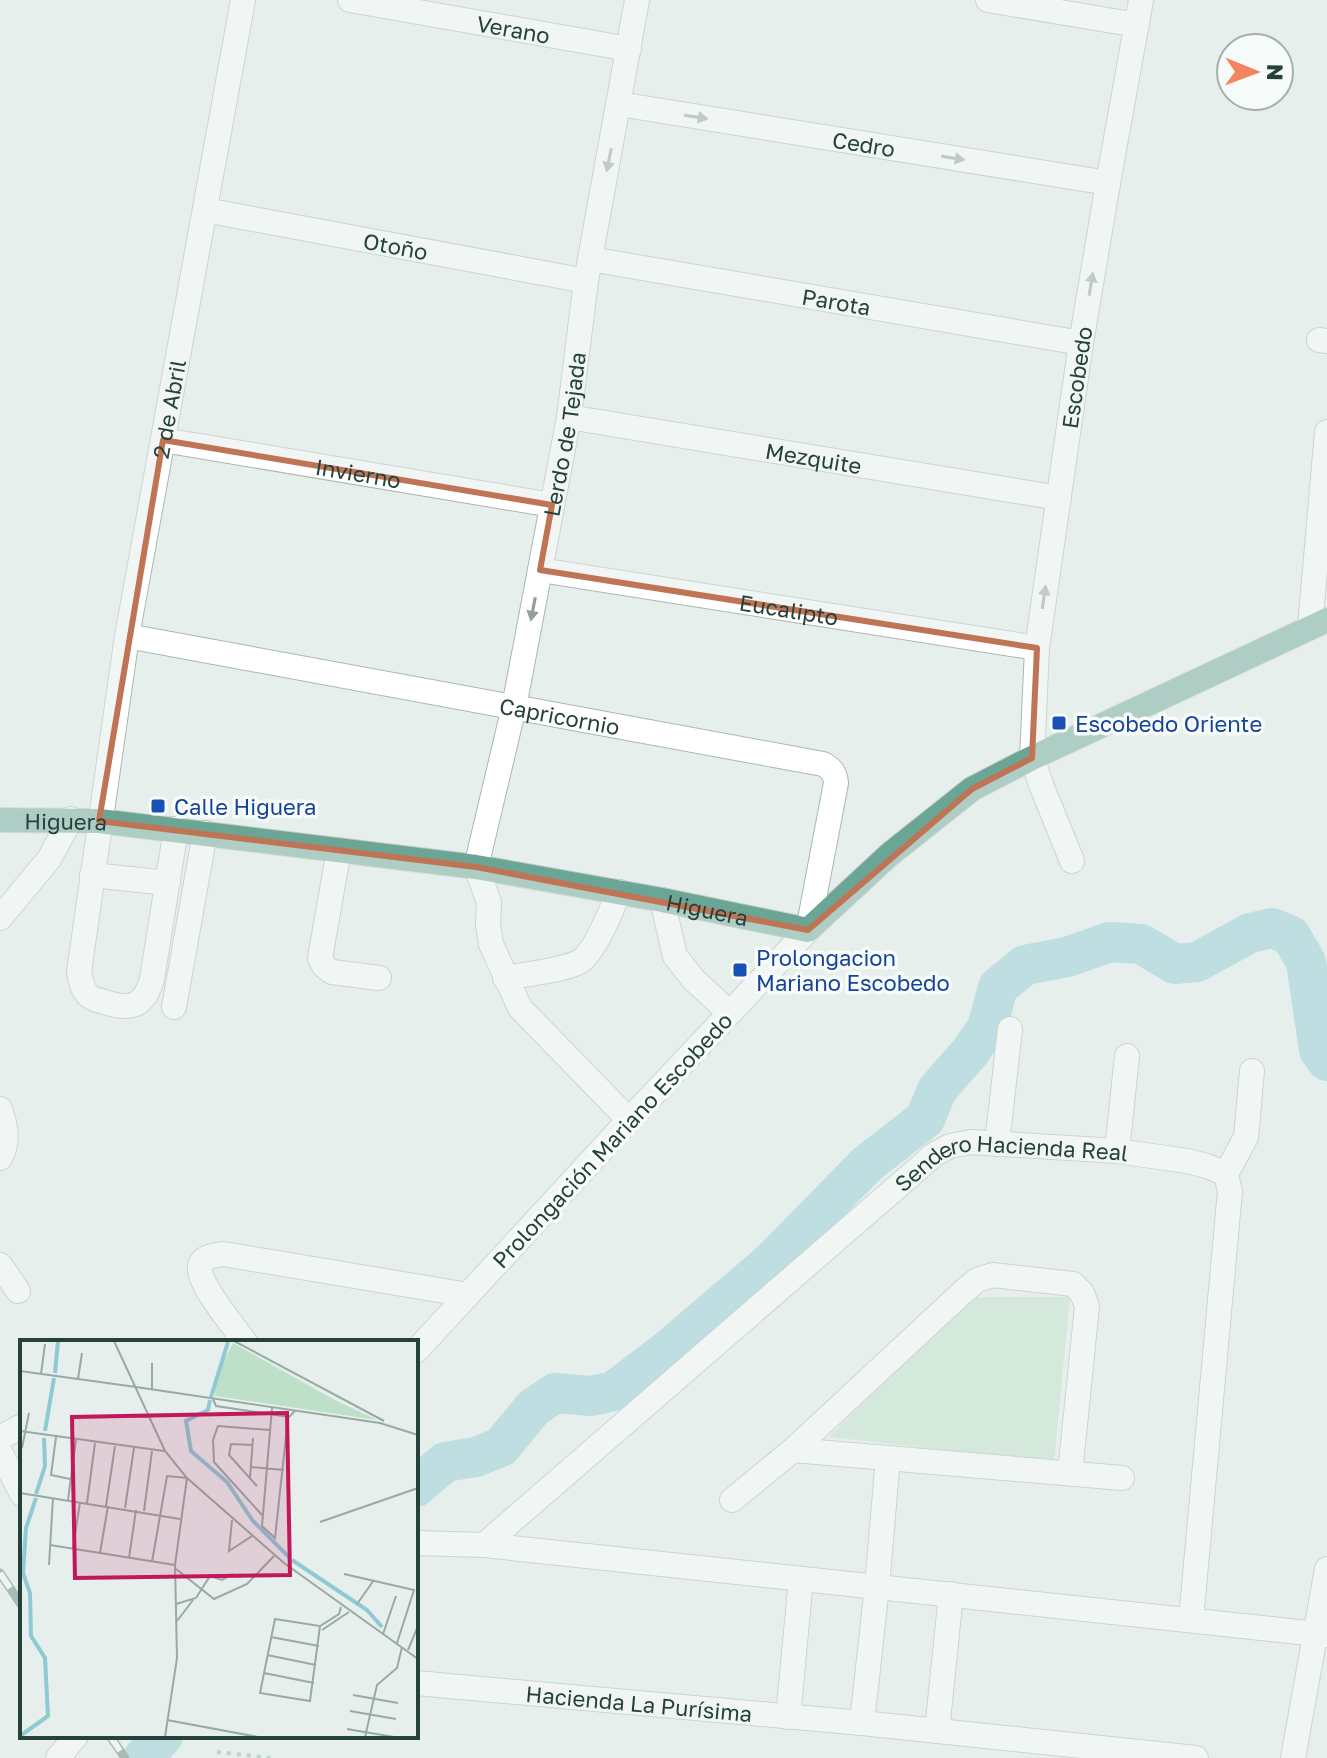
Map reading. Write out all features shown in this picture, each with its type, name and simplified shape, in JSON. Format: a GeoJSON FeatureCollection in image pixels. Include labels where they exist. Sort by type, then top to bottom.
{"type":"FeatureCollection","features":[{"type":"Feature","properties":{"kind":"main road"},"geometry":{"type":"LineString","coordinates":[[808,930],[889,855],[972,789],[1318,623]]}},
{"type":"Feature","properties":{"kind":"main road","name":"Higuera"},"geometry":{"type":"LineString","coordinates":[[0,820],[99,821],[476,867],[808,930]]}},
{"type":"Feature","properties":{"kind":"street","name":"2 de Abril"},"geometry":{"type":"LineString","coordinates":[[176,829],[148,992],[142,1001],[123,1008],[90,998],[79,972],[127,636],[243,0]]}},
{"type":"Feature","properties":{"kind":"street","name":"Verano"},"geometry":{"type":"LineString","coordinates":[[350,0],[629,49]]}},
{"type":"Feature","properties":{"kind":"street","name":"Lerdo de Tejada"},"geometry":{"type":"LineString","coordinates":[[476,867],[514,707],[569,417],[588,270],[637,0]]}},
{"type":"Feature","properties":{"kind":"street"},"geometry":{"type":"LineString","coordinates":[[988,0],[1137,25]]}},
{"type":"Feature","properties":{"kind":"street","name":"Escobedo"},"geometry":{"type":"LineString","coordinates":[[1032,758],[1037,648],[1081,343],[1141,0]]}},
{"type":"Feature","properties":{"kind":"street","name":"Cedro"},"geometry":{"type":"LineString","coordinates":[[619,104],[1108,183]]}},
{"type":"Feature","properties":{"kind":"street","name":"Otoño"},"geometry":{"type":"LineString","coordinates":[[205,210],[588,270]]}},
{"type":"Feature","properties":{"kind":"street","name":"Parota"},"geometry":{"type":"LineString","coordinates":[[588,270],[1081,343]]}},
{"type":"Feature","properties":{"kind":"street","name":"Mezquite"},"geometry":{"type":"LineString","coordinates":[[569,417],[1059,498]]}},
{"type":"Feature","properties":{"kind":"street"},"geometry":{"type":"LineString","coordinates":[[1318,623],[1327,432]]}},
{"type":"Feature","properties":{"kind":"street","name":"Invierno"},"geometry":{"type":"LineString","coordinates":[[163,440],[552,505]]}},
{"type":"Feature","properties":{"kind":"street","name":"Eucalipto"},"geometry":{"type":"LineString","coordinates":[[540,570],[1037,648]]}},
{"type":"Feature","properties":{"kind":"street","name":"Capricornio"},"geometry":{"type":"LineString","coordinates":[[127,636],[823,764],[836,775],[836,783],[808,930]]}},
{"type":"Feature","properties":{"kind":"street"},"geometry":{"type":"LineString","coordinates":[[1032,758],[1072,861]]}},
{"type":"Feature","properties":{"kind":"street"},"geometry":{"type":"LineString","coordinates":[[0,918],[49,859],[71,819]]}},
{"type":"Feature","properties":{"kind":"street"},"geometry":{"type":"LineString","coordinates":[[174,1007],[205,833]]}},
{"type":"Feature","properties":{"kind":"street"},"geometry":{"type":"LineString","coordinates":[[339,850],[320,958],[332,972],[379,978]]}},
{"type":"Feature","properties":{"kind":"street"},"geometry":{"type":"LineString","coordinates":[[476,867],[489,902],[491,944],[520,1008],[629,1120]]}},
{"type":"Feature","properties":{"kind":"street"},"geometry":{"type":"LineString","coordinates":[[92,875],[168,883]]}},
{"type":"Feature","properties":{"kind":"street"},"geometry":{"type":"LineString","coordinates":[[505,978],[566,967],[582,961],[604,929],[619,892]]}},
{"type":"Feature","properties":{"kind":"street"},"geometry":{"type":"LineString","coordinates":[[662,900],[675,956],[693,979],[730,1013]]}},
{"type":"Feature","properties":{"kind":"street","name":"Prolongación Mariano Escobedo"},"geometry":{"type":"LineString","coordinates":[[418,1349],[808,930]]}},
{"type":"Feature","properties":{"kind":"street"},"geometry":{"type":"LineString","coordinates":[[997,1144],[1010,1029]]}},
{"type":"Feature","properties":{"kind":"street"},"geometry":{"type":"LineString","coordinates":[[1117,1151],[1127,1056]]}},
{"type":"Feature","properties":{"kind":"street"},"geometry":{"type":"LineString","coordinates":[[1191,1620],[1230,1191],[1226,1174],[1246,1137],[1252,1071]]}},
{"type":"Feature","properties":{"kind":"street"},"geometry":{"type":"LineString","coordinates":[[0,1109],[6,1126],[5,1149],[0,1158]]}},
{"type":"Feature","properties":{"kind":"street","name":"Sendero Hacienda Real"},"geometry":{"type":"LineString","coordinates":[[484,1545],[935,1154],[950,1146],[971,1142],[1117,1151],[1187,1161],[1226,1174]]}},
{"type":"Feature","properties":{"kind":"street"},"geometry":{"type":"LineString","coordinates":[[244,1340],[205,1286],[200,1270],[202,1262],[209,1256],[223,1254],[468,1295]]}},
{"type":"Feature","properties":{"kind":"street"},"geometry":{"type":"LineString","coordinates":[[0,1265],[18,1291]]}},
{"type":"Feature","properties":{"kind":"street"},"geometry":{"type":"LineString","coordinates":[[732,1500],[793,1450],[964,1291],[977,1280],[993,1275],[1073,1284],[1082,1293],[1087,1306],[1070,1473]]}},
{"type":"Feature","properties":{"kind":"street"},"geometry":{"type":"LineString","coordinates":[[0,1438],[20,1427]]}},
{"type":"Feature","properties":{"kind":"street"},"geometry":{"type":"LineString","coordinates":[[793,1450],[1122,1478]]}},
{"type":"Feature","properties":{"kind":"street"},"geometry":{"type":"LineString","coordinates":[[0,1452],[20,1490]]}},
{"type":"Feature","properties":{"kind":"street"},"geometry":{"type":"LineString","coordinates":[[862,1723],[888,1458]]}},
{"type":"Feature","properties":{"kind":"street"},"geometry":{"type":"LineString","coordinates":[[418,1543],[484,1545],[1321,1634]]}},
{"type":"Feature","properties":{"kind":"street"},"geometry":{"type":"LineString","coordinates":[[1293,1758],[1321,1634],[1327,1569]]}},
{"type":"Feature","properties":{"kind":"street"},"geometry":{"type":"LineString","coordinates":[[788,1717],[801,1579]]}},
{"type":"Feature","properties":{"kind":"street"},"geometry":{"type":"LineString","coordinates":[[937,1731],[951,1594]]}},
{"type":"Feature","properties":{"kind":"street","name":"Hacienda La Purísima"},"geometry":{"type":"LineString","coordinates":[[418,1683],[862,1723],[1196,1758]]}},
{"type":"Feature","properties":{"kind":"street"},"geometry":{"type":"LineString","coordinates":[[58,1758],[74,1738]]}},
{"type":"Feature","properties":{"kind":"path"},"geometry":{"type":"LineString","coordinates":[[217,1752],[271,1758]]}},
{"type":"Feature","properties":{"kind":"highlighted area"},"geometry":{"type":"Polygon","coordinates":[[[163,440],[552,505],[540,570],[1037,648],[1032,758],[972,789],[808,930],[476,867],[99,821],[163,440]]]}},
{"type":"Feature","properties":{"kind":"green space"},"geometry":{"type":"Polygon","coordinates":[[[968,1297],[1070,1297],[1054,1462],[829,1437],[968,1297]]]}},
{"type":"Feature","properties":{"kind":"waterway"},"geometry":{"type":"LineString","coordinates":[[418,1485],[445,1462],[476,1457],[501,1447],[533,1408],[555,1393],[591,1396],[614,1391],[668,1350],[771,1262],[867,1164],[925,1119],[937,1090],[987,1028],[998,987],[1025,965],[1067,957],[1110,942],[1141,944],[1175,964],[1197,962],[1250,933],[1272,928],[1291,936],[1306,962],[1319,1050],[1327,1061]]}},
{"type":"Feature","properties":{"kind":"waterway"},"geometry":{"type":"LineString","coordinates":[[143,1758],[161,1738]]}},
{"type":"Feature","properties":{"kind":"railway"},"geometry":{"type":"LineString","coordinates":[[0,1573],[20,1603]]}},
{"type":"Feature","properties":{"kind":"railway"},"geometry":{"type":"LineString","coordinates":[[111,1738],[125,1758]]}},
{"type":"Feature","properties":{"kind":"place","name":"Escobedo Oriente"},"geometry":{"type":"Point","coordinates":[1059,723]}},
{"type":"Feature","properties":{"kind":"place","name":"Calle Higuera"},"geometry":{"type":"Point","coordinates":[158,806]}},
{"type":"Feature","properties":{"kind":"place","name":"Prolongacion Mariano Escobedo"},"geometry":{"type":"Point","coordinates":[740,970]}}]}
